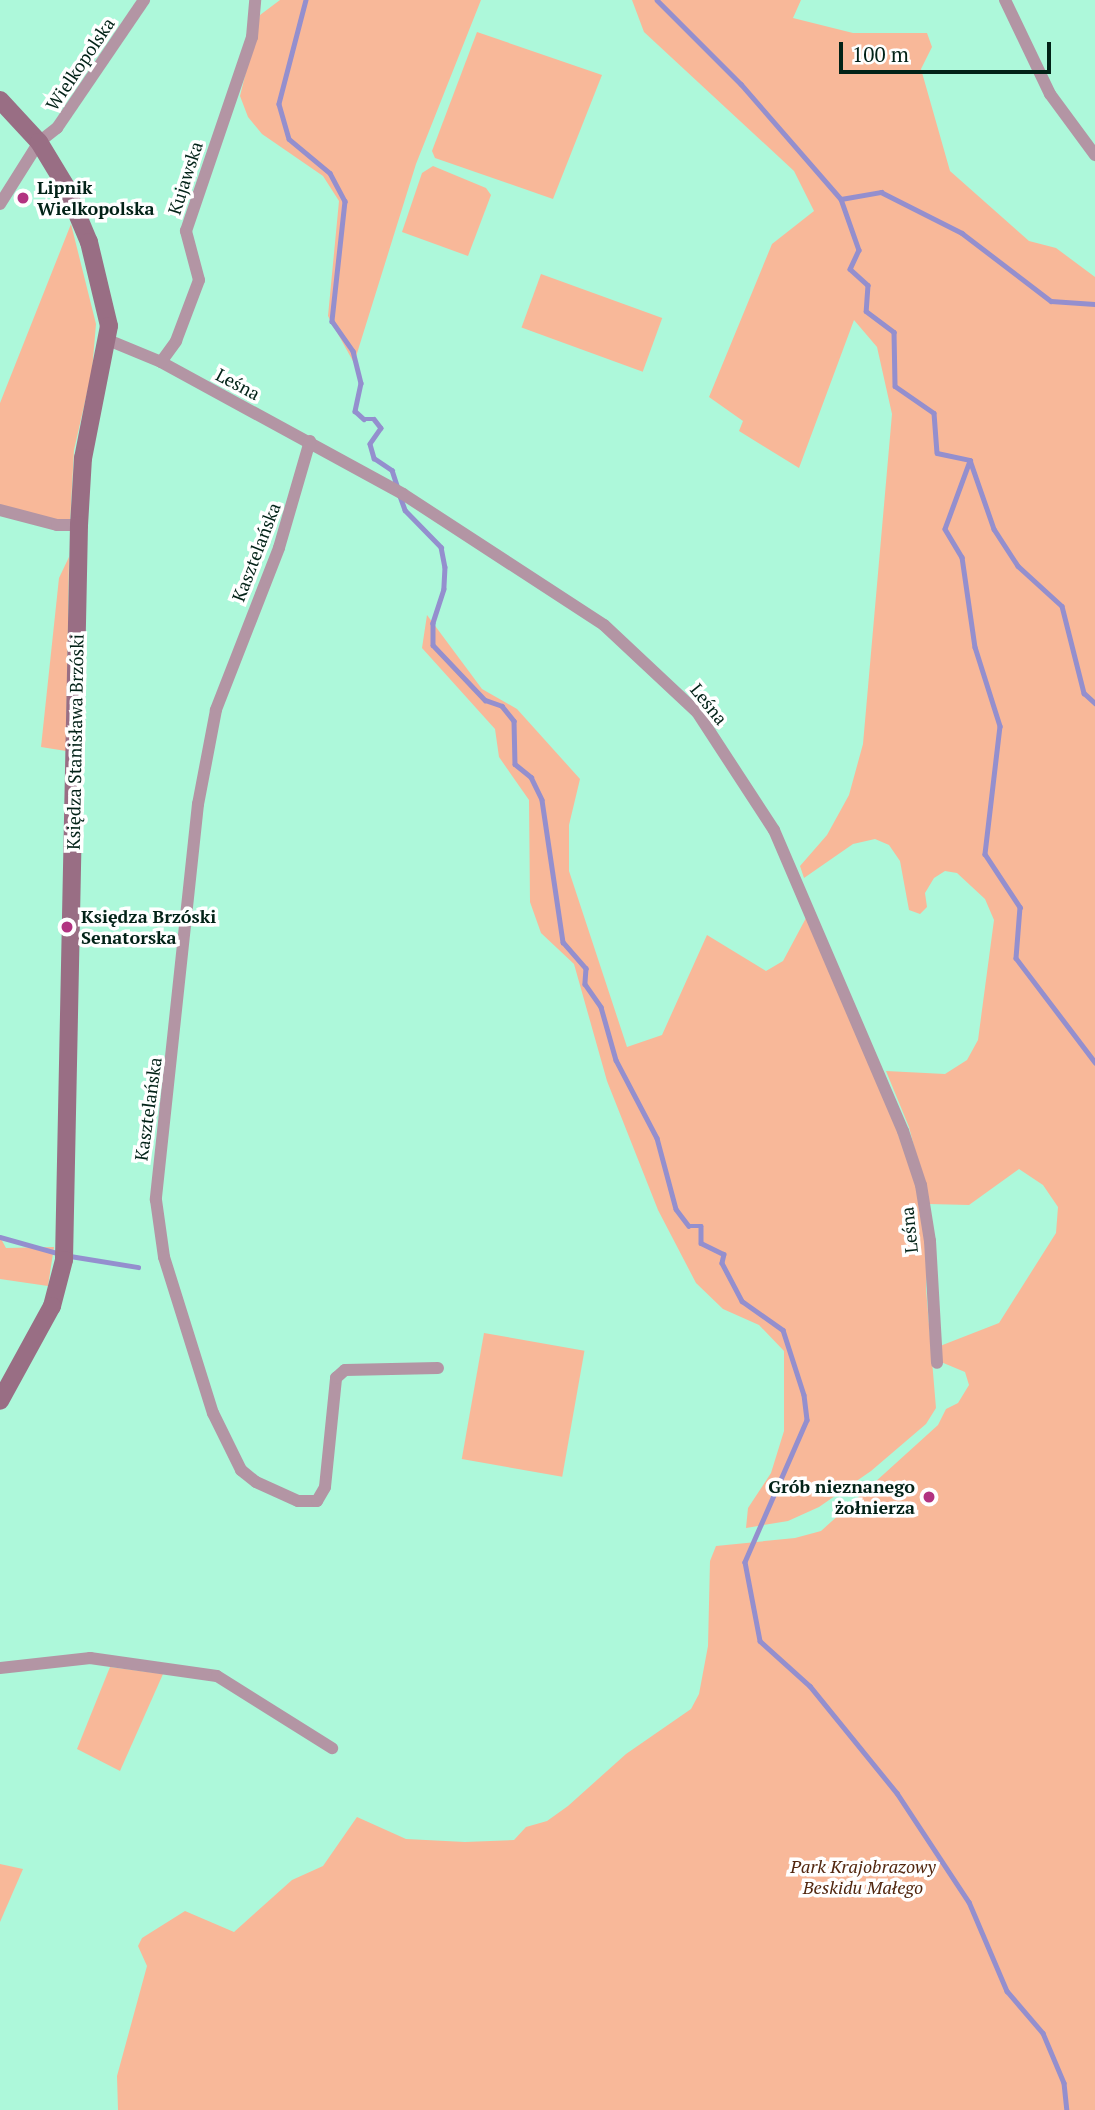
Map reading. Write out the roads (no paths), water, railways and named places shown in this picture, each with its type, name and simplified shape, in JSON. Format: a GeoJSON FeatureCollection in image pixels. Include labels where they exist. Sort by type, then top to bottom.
{"type":"FeatureCollection","features":[{"type":"Feature","properties":{"kind":"street","name":"Wielkopolska"},"geometry":{"type":"LineString","coordinates":[[0,204],[39,142],[57,128],[144,0]]}},
{"type":"Feature","properties":{"kind":"street","name":"Kujawska"},"geometry":{"type":"LineString","coordinates":[[161,362],[176,341],[199,280],[186,231],[252,37],[256,0]]}},
{"type":"Feature","properties":{"kind":"street"},"geometry":{"type":"LineString","coordinates":[[1005,0],[1050,94],[1095,155]]}},
{"type":"Feature","properties":{"kind":"street","name":"Księdza Stanisława Brzóski"},"geometry":{"type":"LineString","coordinates":[[0,100],[39,142],[65,185],[89,242],[106,303],[108,340],[83,458],[79,525],[65,1256],[52,1306],[0,1402]]}},
{"type":"Feature","properties":{"kind":"street","name":"Leśna"},"geometry":{"type":"LineString","coordinates":[[108,340],[161,362],[403,494],[486,552],[572,602],[630,646],[697,712],[751,791],[792,866],[834,975],[874,1056],[914,1163],[930,1241],[937,1363]]}},
{"type":"Feature","properties":{"kind":"street","name":"Kasztelańska"},"geometry":{"type":"LineString","coordinates":[[310,441],[279,548],[216,710],[198,804],[156,1200],[164,1257],[213,1413],[241,1470],[256,1482],[298,1501],[317,1501],[325,1487],[337,1378],[345,1370],[438,1368]]}},
{"type":"Feature","properties":{"kind":"street"},"geometry":{"type":"LineString","coordinates":[[0,510],[57,525],[79,525]]}},
{"type":"Feature","properties":{"kind":"street"},"geometry":{"type":"LineString","coordinates":[[0,1668],[90,1658],[217,1676],[332,1748]]}},
{"type":"Feature","properties":{"kind":"waterway"},"geometry":{"type":"LineString","coordinates":[[306,0],[279,104],[289,139],[330,173],[345,201],[332,321],[353,351],[361,383],[355,411],[364,419],[374,419],[381,428],[370,444],[374,458],[392,470],[398,488]]}},
{"type":"Feature","properties":{"kind":"waterway"},"geometry":{"type":"LineString","coordinates":[[657,0],[741,84],[841,199],[859,250],[850,269],[868,285],[866,311],[894,332],[895,386],[934,413],[937,453],[970,460],[994,529],[1018,566],[1062,606],[1084,693],[1095,703]]}},
{"type":"Feature","properties":{"kind":"waterway"},"geometry":{"type":"LineString","coordinates":[[841,199],[881,192],[962,233],[1051,301],[1095,304]]}},
{"type":"Feature","properties":{"kind":"waterway"},"geometry":{"type":"LineString","coordinates":[[970,461],[945,529],[962,557],[975,647],[1000,726],[985,854],[1020,907],[1016,958],[1095,1062]]}},
{"type":"Feature","properties":{"kind":"waterway"},"geometry":{"type":"LineString","coordinates":[[400,496],[405,510],[441,547],[445,567],[444,589],[433,623],[433,645],[485,700],[502,706],[514,721],[515,764],[531,777],[542,800],[563,942],[586,968],[585,984],[601,1007],[616,1060],[657,1138],[676,1209],[689,1226],[701,1226],[701,1243],[724,1254],[722,1263],[742,1301],[783,1330],[804,1395],[807,1420],[745,1562],[760,1641],[810,1686],[897,1793],[969,1902],[1007,1991],[1043,2033],[1064,2083],[1067,2110]]}},
{"type":"Feature","properties":{"kind":"waterway"},"geometry":{"type":"LineString","coordinates":[[0,1237],[61,1254]]}},
{"type":"Feature","properties":{"kind":"waterway"},"geometry":{"type":"LineString","coordinates":[[70,1256],[138,1267]]}},
{"type":"Feature","properties":{"kind":"place","name":"Lipnik Wielkopolska"},"geometry":{"type":"Point","coordinates":[23,198]}},
{"type":"Feature","properties":{"kind":"place","name":"Księdza Brzóski Senatorska"},"geometry":{"type":"Point","coordinates":[67,927]}},
{"type":"Feature","properties":{"kind":"place","name":"Grób nieznanego żołnierza"},"geometry":{"type":"Point","coordinates":[929,1497]}},
{"type":"Feature","properties":{"kind":"park label","name":"Park Krajobrazowy Beskidu Małego"},"geometry":{"type":"Point","coordinates":[863,1877]}}]}
